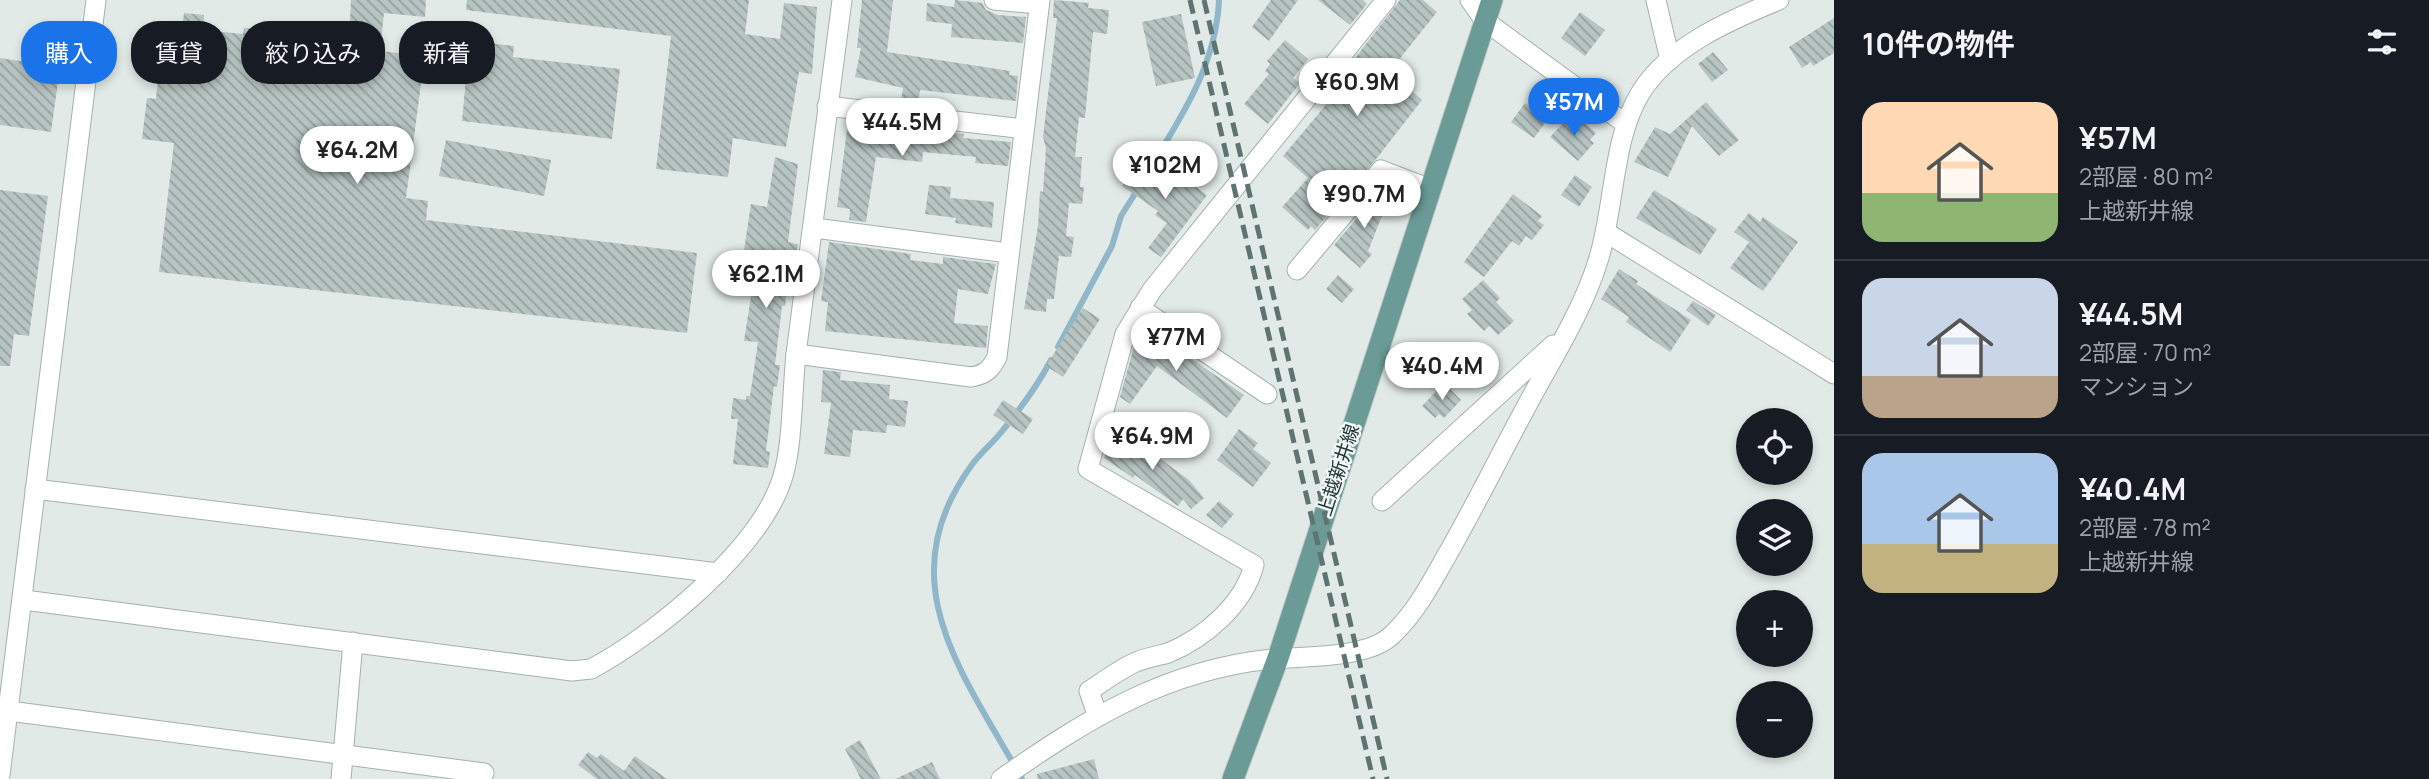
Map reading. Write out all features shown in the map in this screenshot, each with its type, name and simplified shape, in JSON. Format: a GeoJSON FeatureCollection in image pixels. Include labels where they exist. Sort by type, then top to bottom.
{"type":"FeatureCollection","features":[{"type":"Feature","properties":{"kind":"main road","name":"上越新井線"},"geometry":{"type":"LineString","coordinates":[[1233,779],[1278,659],[1428,188],[1492,0]]}},
{"type":"Feature","properties":{"kind":"street"},"geometry":{"type":"LineString","coordinates":[[0,775],[24,600],[35,489],[96,0]]}},
{"type":"Feature","properties":{"kind":"street"},"geometry":{"type":"LineString","coordinates":[[24,600],[572,671],[591,669],[686,602],[718,573],[774,503],[780,484],[842,0]]}},
{"type":"Feature","properties":{"kind":"street"},"geometry":{"type":"LineString","coordinates":[[796,354],[971,377],[982,376],[991,369],[998,357],[1039,2],[994,0]]}},
{"type":"Feature","properties":{"kind":"street"},"geometry":{"type":"LineString","coordinates":[[1097,714],[1089,691],[1136,662],[1170,652],[1201,634],[1239,596],[1250,580],[1254,565],[1088,469],[1125,334],[1140,308],[1386,0]]}},
{"type":"Feature","properties":{"kind":"street"},"geometry":{"type":"LineString","coordinates":[[1470,0],[1485,21],[1626,124]]}},
{"type":"Feature","properties":{"kind":"street"},"geometry":{"type":"LineString","coordinates":[[1656,0],[1670,60]]}},
{"type":"Feature","properties":{"kind":"street"},"geometry":{"type":"LineString","coordinates":[[1001,779],[1097,714],[1181,676],[1228,663],[1354,651],[1374,647],[1391,637],[1427,590],[1562,337],[1597,265],[1607,233],[1626,124],[1641,92],[1670,60],[1709,33],[1779,0]]}},
{"type":"Feature","properties":{"kind":"street"},"geometry":{"type":"LineString","coordinates":[[827,106],[1024,129]]}},
{"type":"Feature","properties":{"kind":"street"},"geometry":{"type":"LineString","coordinates":[[1297,270],[1381,170],[1428,188]]}},
{"type":"Feature","properties":{"kind":"street"},"geometry":{"type":"LineString","coordinates":[[814,228],[1008,253]]}},
{"type":"Feature","properties":{"kind":"street"},"geometry":{"type":"LineString","coordinates":[[1607,233],[1834,374]]}},
{"type":"Feature","properties":{"kind":"street"},"geometry":{"type":"LineString","coordinates":[[1140,308],[1267,394]]}},
{"type":"Feature","properties":{"kind":"street"},"geometry":{"type":"LineString","coordinates":[[1382,500],[1562,337]]}},
{"type":"Feature","properties":{"kind":"street"},"geometry":{"type":"LineString","coordinates":[[35,489],[718,573]]}},
{"type":"Feature","properties":{"kind":"street"},"geometry":{"type":"LineString","coordinates":[[341,779],[354,642]]}},
{"type":"Feature","properties":{"kind":"street"},"geometry":{"type":"LineString","coordinates":[[9,711],[484,773]]}},
{"type":"Feature","properties":{"kind":"building"},"geometry":{"type":"Polygon","coordinates":[[[351,0],[426,0],[425,17],[384,13],[383,21],[350,21],[351,0]]]}},
{"type":"Feature","properties":{"kind":"building"},"geometry":{"type":"Polygon","coordinates":[[[467,0],[749,0],[745,34],[780,39],[784,3],[817,7],[812,74],[799,72],[786,147],[733,138],[728,177],[656,169],[671,36],[466,10],[467,0]]]}},
{"type":"Feature","properties":{"kind":"building"},"geometry":{"type":"Polygon","coordinates":[[[862,0],[893,0],[887,52],[1010,71],[1009,75],[1018,76],[1016,101],[920,90],[918,104],[901,102],[903,88],[855,77],[861,48],[857,48],[862,0]]]}},
{"type":"Feature","properties":{"kind":"building"},"geometry":{"type":"Polygon","coordinates":[[[955,0],[982,3],[986,10],[998,15],[1026,17],[1023,43],[951,37],[952,24],[926,21],[927,3],[954,7],[955,0]]]}},
{"type":"Feature","properties":{"kind":"building"},"geometry":{"type":"Polygon","coordinates":[[[1054,0],[1089,3],[1088,8],[1109,10],[1107,34],[1093,32],[1085,118],[1079,117],[1075,157],[1082,157],[1080,187],[1084,187],[1082,204],[1069,203],[1066,236],[1074,237],[1071,257],[1059,256],[1054,299],[1047,299],[1046,312],[1024,309],[1038,226],[1040,191],[1043,192],[1046,148],[1043,137],[1057,18],[1053,18],[1054,0]]]}},
{"type":"Feature","properties":{"kind":"building"},"geometry":{"type":"Polygon","coordinates":[[[1271,0],[1298,0],[1269,41],[1252,27],[1271,0]]]}},
{"type":"Feature","properties":{"kind":"building"},"geometry":{"type":"Polygon","coordinates":[[[1318,0],[1363,0],[1367,4],[1350,25],[1318,0]]]}},
{"type":"Feature","properties":{"kind":"building"},"geometry":{"type":"Polygon","coordinates":[[[1400,0],[1423,0],[1437,12],[1389,72],[1422,100],[1377,158],[1315,230],[1311,226],[1308,230],[1282,207],[1308,178],[1283,156],[1325,106],[1349,66],[1400,0]]]}},
{"type":"Feature","properties":{"kind":"building"},"geometry":{"type":"Polygon","coordinates":[[[1580,12],[1605,30],[1585,56],[1561,38],[1580,12]]]}},
{"type":"Feature","properties":{"kind":"building"},"geometry":{"type":"Polygon","coordinates":[[[184,13],[204,15],[204,21],[183,21],[184,13]]]}},
{"type":"Feature","properties":{"kind":"building"},"geometry":{"type":"Polygon","coordinates":[[[1181,14],[1195,78],[1156,86],[1142,22],[1181,14]]]}},
{"type":"Feature","properties":{"kind":"building"},"geometry":{"type":"Polygon","coordinates":[[[1834,18],[1834,53],[1813,66],[1811,62],[1802,68],[1789,47],[1834,18]]]}},
{"type":"Feature","properties":{"kind":"building"},"geometry":{"type":"Polygon","coordinates":[[[227,32],[241,34],[241,84],[385,84],[385,52],[399,53],[399,84],[421,84],[406,198],[428,201],[426,220],[697,253],[687,333],[159,272],[174,143],[142,139],[147,98],[156,99],[158,84],[227,84],[227,32]]]}},
{"type":"Feature","properties":{"kind":"building"},"geometry":{"type":"Polygon","coordinates":[[[1285,40],[1308,59],[1293,78],[1300,83],[1268,124],[1244,104],[1269,74],[1265,71],[1270,64],[1267,61],[1285,40]]]}},
{"type":"Feature","properties":{"kind":"building"},"geometry":{"type":"Polygon","coordinates":[[[495,44],[514,46],[513,57],[620,69],[612,139],[462,121],[466,84],[495,84],[495,44]]]}},
{"type":"Feature","properties":{"kind":"building"},"geometry":{"type":"Polygon","coordinates":[[[1713,52],[1728,70],[1712,82],[1698,64],[1713,52]]]}},
{"type":"Feature","properties":{"kind":"building"},"geometry":{"type":"Polygon","coordinates":[[[0,58],[21,61],[21,84],[58,84],[51,132],[0,125],[0,58]]]}},
{"type":"Feature","properties":{"kind":"building"},"geometry":{"type":"Polygon","coordinates":[[[1706,102],[1739,140],[1719,156],[1692,126],[1668,177],[1634,162],[1655,127],[1670,134],[1706,102]]]}},
{"type":"Feature","properties":{"kind":"building"},"geometry":{"type":"Polygon","coordinates":[[[1525,103],[1548,119],[1534,138],[1511,122],[1525,103]]]}},
{"type":"Feature","properties":{"kind":"building"},"geometry":{"type":"Polygon","coordinates":[[[1568,118],[1574,124],[1579,118],[1596,133],[1590,140],[1594,143],[1578,161],[1550,137],[1568,118]]]}},
{"type":"Feature","properties":{"kind":"building"},"geometry":{"type":"Polygon","coordinates":[[[853,124],[898,131],[899,127],[964,134],[963,138],[1011,142],[1008,166],[975,163],[976,157],[923,152],[922,162],[876,157],[866,222],[849,220],[850,209],[837,207],[847,130],[852,131],[853,124]]]}},
{"type":"Feature","properties":{"kind":"building"},"geometry":{"type":"Polygon","coordinates":[[[446,140],[551,160],[544,196],[439,176],[446,140]]]}},
{"type":"Feature","properties":{"kind":"building"},"geometry":{"type":"Polygon","coordinates":[[[775,157],[798,164],[788,242],[798,244],[794,270],[789,270],[785,306],[782,306],[775,365],[780,365],[777,387],[774,386],[766,451],[770,452],[768,468],[733,464],[738,419],[731,419],[733,398],[746,400],[746,396],[750,396],[758,342],[744,341],[756,265],[742,263],[751,204],[767,207],[775,157]]]}},
{"type":"Feature","properties":{"kind":"building"},"geometry":{"type":"Polygon","coordinates":[[[1143,157],[1181,185],[1185,179],[1207,195],[1161,257],[1148,248],[1167,223],[1155,215],[1158,211],[1122,186],[1143,157]]]}},
{"type":"Feature","properties":{"kind":"building"},"geometry":{"type":"Polygon","coordinates":[[[1575,175],[1592,187],[1579,207],[1561,195],[1575,175]]]}},
{"type":"Feature","properties":{"kind":"building"},"geometry":{"type":"Polygon","coordinates":[[[929,185],[951,187],[950,198],[994,202],[992,228],[955,223],[956,218],[925,214],[929,185]]]}},
{"type":"Feature","properties":{"kind":"building"},"geometry":{"type":"Polygon","coordinates":[[[1385,185],[1393,188],[1368,251],[1372,254],[1360,268],[1334,245],[1385,185]]]}},
{"type":"Feature","properties":{"kind":"building"},"geometry":{"type":"Polygon","coordinates":[[[0,190],[48,196],[29,336],[14,334],[10,366],[0,366],[0,190]]]}},
{"type":"Feature","properties":{"kind":"building"},"geometry":{"type":"Polygon","coordinates":[[[1654,190],[1717,229],[1700,255],[1636,218],[1654,190]]]}},
{"type":"Feature","properties":{"kind":"building"},"geometry":{"type":"Polygon","coordinates":[[[1513,194],[1542,216],[1538,221],[1544,225],[1532,240],[1526,236],[1519,246],[1512,241],[1484,277],[1464,262],[1513,194]]]}},
{"type":"Feature","properties":{"kind":"building"},"geometry":{"type":"Polygon","coordinates":[[[1749,213],[1760,222],[1763,217],[1798,242],[1763,291],[1730,268],[1749,242],[1734,232],[1749,213]]]}},
{"type":"Feature","properties":{"kind":"building"},"geometry":{"type":"Polygon","coordinates":[[[829,242],[911,254],[910,260],[943,264],[943,257],[996,264],[988,294],[958,289],[954,323],[988,326],[986,348],[825,331],[828,302],[821,301],[829,242]]]}},
{"type":"Feature","properties":{"kind":"building"},"geometry":{"type":"Polygon","coordinates":[[[1619,269],[1638,281],[1636,284],[1691,320],[1670,352],[1626,322],[1629,317],[1601,299],[1619,269]]]}},
{"type":"Feature","properties":{"kind":"building"},"geometry":{"type":"Polygon","coordinates":[[[1338,275],[1354,289],[1342,303],[1326,289],[1338,275]]]}},
{"type":"Feature","properties":{"kind":"building"},"geometry":{"type":"Polygon","coordinates":[[[1483,280],[1500,298],[1496,302],[1514,321],[1498,335],[1489,326],[1484,331],[1467,314],[1472,310],[1462,299],[1483,280]]]}},
{"type":"Feature","properties":{"kind":"building"},"geometry":{"type":"Polygon","coordinates":[[[1693,301],[1716,315],[1708,326],[1686,310],[1693,301]]]}},
{"type":"Feature","properties":{"kind":"building"},"geometry":{"type":"Polygon","coordinates":[[[1083,308],[1100,319],[1063,377],[1046,366],[1083,308]]]}},
{"type":"Feature","properties":{"kind":"building"},"geometry":{"type":"Polygon","coordinates":[[[1144,326],[1244,395],[1227,418],[1157,366],[1130,404],[1120,397],[1136,339],[1144,326]]]}},
{"type":"Feature","properties":{"kind":"building"},"geometry":{"type":"Polygon","coordinates":[[[1443,349],[1453,362],[1433,376],[1423,363],[1443,349]]]}},
{"type":"Feature","properties":{"kind":"building"},"geometry":{"type":"Polygon","coordinates":[[[823,370],[841,372],[840,380],[890,385],[889,399],[908,401],[905,427],[887,425],[886,433],[853,430],[850,457],[824,454],[831,403],[821,402],[823,370]]]}},
{"type":"Feature","properties":{"kind":"building"},"geometry":{"type":"Polygon","coordinates":[[[1444,383],[1461,400],[1444,418],[1439,414],[1435,418],[1422,406],[1444,383]]]}},
{"type":"Feature","properties":{"kind":"building"},"geometry":{"type":"Polygon","coordinates":[[[1003,400],[1033,419],[1023,434],[993,415],[1003,400]]]}},
{"type":"Feature","properties":{"kind":"building"},"geometry":{"type":"Polygon","coordinates":[[[1239,429],[1258,443],[1253,449],[1271,463],[1253,487],[1217,460],[1239,429]]]}},
{"type":"Feature","properties":{"kind":"building"},"geometry":{"type":"Polygon","coordinates":[[[1118,438],[1125,443],[1127,439],[1162,460],[1189,480],[1204,498],[1191,509],[1183,499],[1178,506],[1135,475],[1133,478],[1104,458],[1110,439],[1115,442],[1118,438]]]}},
{"type":"Feature","properties":{"kind":"building"},"geometry":{"type":"Polygon","coordinates":[[[1219,501],[1234,514],[1222,528],[1206,515],[1219,501]]]}},
{"type":"Feature","properties":{"kind":"building"},"geometry":{"type":"Polygon","coordinates":[[[860,740],[881,779],[861,779],[854,766],[845,749],[860,740]]]}},
{"type":"Feature","properties":{"kind":"building"},"geometry":{"type":"Polygon","coordinates":[[[588,752],[597,758],[601,754],[624,771],[635,756],[667,779],[597,779],[578,765],[588,752]]]}},
{"type":"Feature","properties":{"kind":"building"},"geometry":{"type":"Polygon","coordinates":[[[1094,759],[1099,779],[1038,779],[1037,774],[1094,759]]]}},
{"type":"Feature","properties":{"kind":"building"},"geometry":{"type":"Polygon","coordinates":[[[932,762],[940,779],[895,779],[932,762]]]}},
{"type":"Feature","properties":{"kind":"waterway"},"geometry":{"type":"LineString","coordinates":[[1149,170],[1185,110],[1204,68],[1216,24],[1219,0]]}},
{"type":"Feature","properties":{"kind":"waterway"},"geometry":{"type":"LineString","coordinates":[[1058,347],[1112,246],[1121,216],[1138,189]]}},
{"type":"Feature","properties":{"kind":"waterway"},"geometry":{"type":"LineString","coordinates":[[1022,779],[958,665],[943,627],[935,589],[935,550],[947,509],[971,466],[1016,413],[1051,360]]}},
{"type":"Feature","properties":{"kind":"railway"},"geometry":{"type":"LineString","coordinates":[[1190,0],[1373,779]]}},
{"type":"Feature","properties":{"kind":"railway"},"geometry":{"type":"LineString","coordinates":[[1204,0],[1387,779]]}}]}
